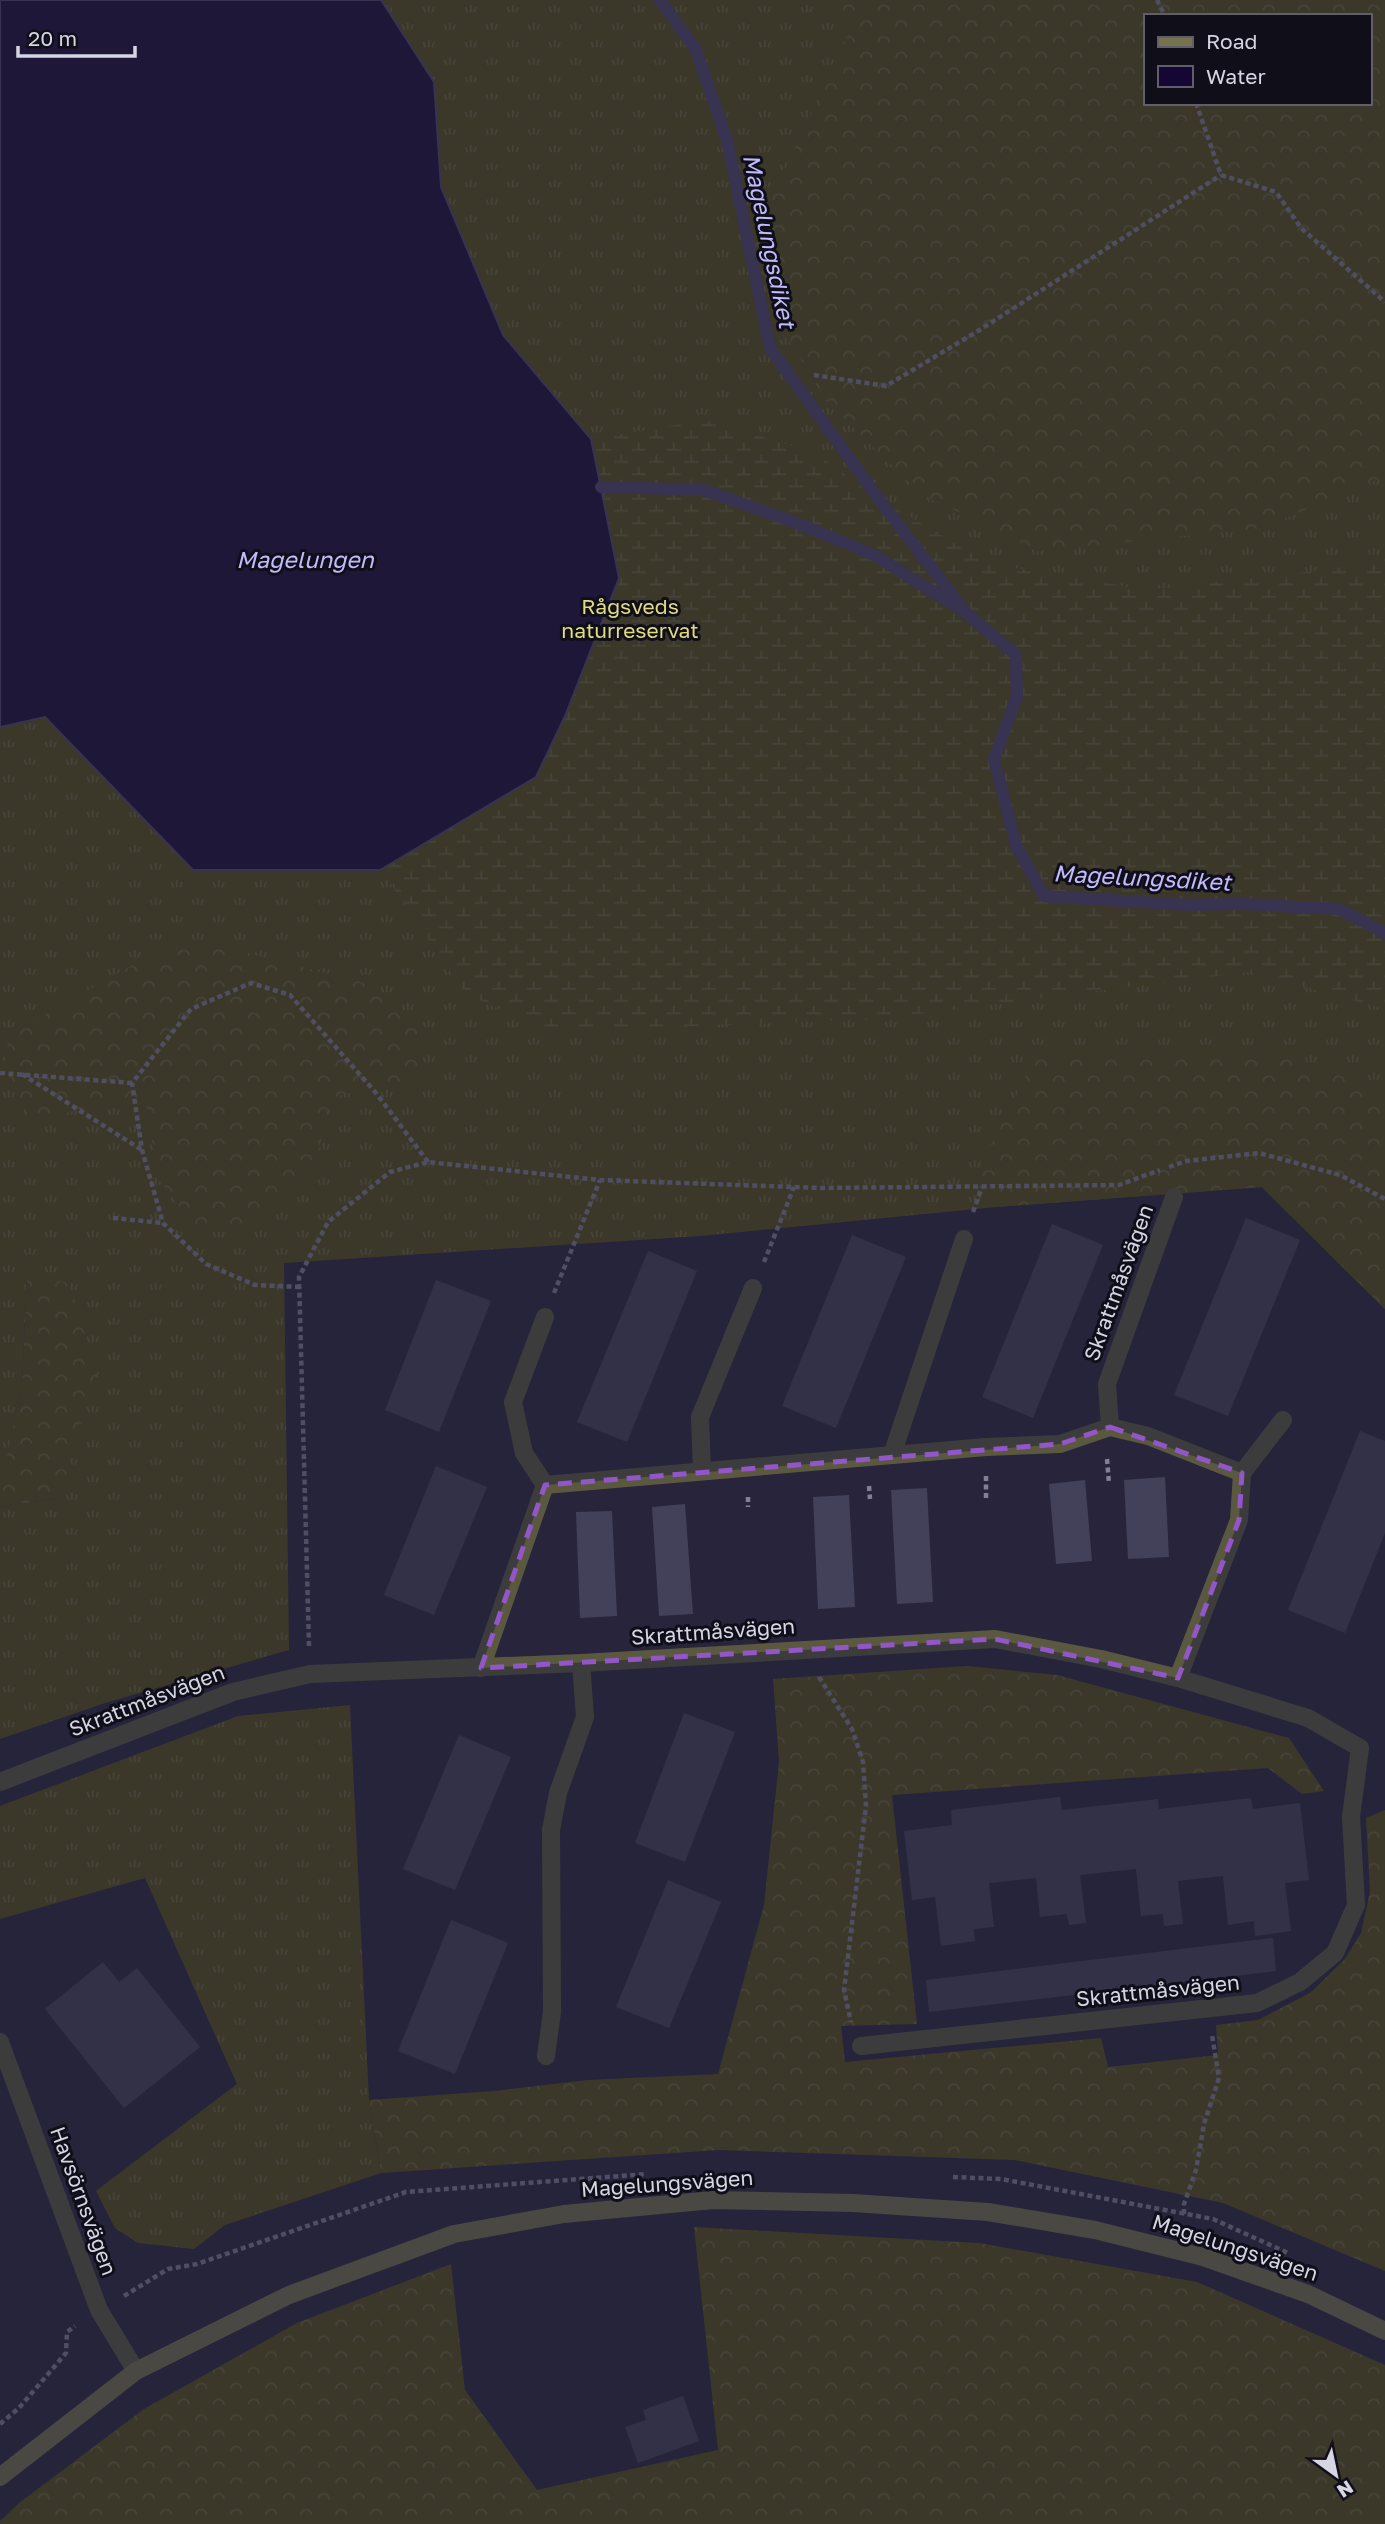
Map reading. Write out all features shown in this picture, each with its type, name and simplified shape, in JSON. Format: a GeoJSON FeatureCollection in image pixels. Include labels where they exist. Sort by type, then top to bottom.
{"type":"FeatureCollection","features":[{"type":"Feature","properties":{"kind":"main road","name":"Magelungsvägen"},"geometry":{"type":"LineString","coordinates":[[0,2477],[136,2371],[289,2295],[454,2234],[564,2214],[713,2200],[853,2203],[988,2212],[1095,2230],[1216,2262],[1308,2294],[1385,2331]]}},
{"type":"Feature","properties":{"kind":"street","name":"Skrattmåsvägen"},"geometry":{"type":"LineString","coordinates":[[1110,1427],[1107,1384],[1174,1196]]}},
{"type":"Feature","properties":{"kind":"street"},"geometry":{"type":"LineString","coordinates":[[892,1455],[964,1240]]}},
{"type":"Feature","properties":{"kind":"street"},"geometry":{"type":"LineString","coordinates":[[702,1471],[701,1417],[752,1288]]}},
{"type":"Feature","properties":{"kind":"street"},"geometry":{"type":"LineString","coordinates":[[545,1317],[513,1402],[524,1453],[545,1485]]}},
{"type":"Feature","properties":{"kind":"street"},"geometry":{"type":"LineString","coordinates":[[1178,1678],[1239,1520],[1242,1473],[1283,1420]]}},
{"type":"Feature","properties":{"kind":"street"},"geometry":{"type":"LineString","coordinates":[[545,1485],[892,1455],[1060,1444],[1110,1427],[1149,1436],[1242,1473]]}},
{"type":"Feature","properties":{"kind":"street"},"geometry":{"type":"LineString","coordinates":[[481,1668],[545,1485]]}},
{"type":"Feature","properties":{"kind":"street","name":"Skrattmåsvägen"},"geometry":{"type":"LineString","coordinates":[[0,1782],[233,1692],[310,1674],[581,1663],[995,1639],[1101,1659],[1178,1678],[1308,1718],[1360,1748],[1351,1817],[1356,1905],[1335,1953],[1300,1982],[1257,2003],[861,2046]]}},
{"type":"Feature","properties":{"kind":"street"},"geometry":{"type":"LineString","coordinates":[[546,2056],[552,2012],[551,1830],[558,1793],[585,1717],[581,1663]]}},
{"type":"Feature","properties":{"kind":"street","name":"Havsörnsvägen"},"geometry":{"type":"LineString","coordinates":[[0,2042],[99,2310],[136,2371]]}},
{"type":"Feature","properties":{"kind":"path"},"geometry":{"type":"LineString","coordinates":[[1197,105],[1221,176]]}},
{"type":"Feature","properties":{"kind":"path"},"geometry":{"type":"LineString","coordinates":[[814,375],[886,386],[978,331],[1221,176],[1276,192],[1301,228],[1385,302]]}},
{"type":"Feature","properties":{"kind":"path"},"geometry":{"type":"LineString","coordinates":[[300,1287],[256,1285],[206,1264],[163,1223],[142,1150],[132,1083],[191,1009],[251,983],[290,995],[376,1093],[428,1162]]}},
{"type":"Feature","properties":{"kind":"path"},"geometry":{"type":"LineString","coordinates":[[0,1073],[132,1083]]}},
{"type":"Feature","properties":{"kind":"path"},"geometry":{"type":"LineString","coordinates":[[22,1074],[142,1150]]}},
{"type":"Feature","properties":{"kind":"path"},"geometry":{"type":"LineString","coordinates":[[310,1674],[299,1278],[328,1222],[390,1172],[428,1162],[600,1180],[794,1187],[1119,1185],[1186,1161],[1259,1153],[1340,1175],[1385,1199]]}},
{"type":"Feature","properties":{"kind":"path"},"geometry":{"type":"LineString","coordinates":[[545,1317],[600,1180]]}},
{"type":"Feature","properties":{"kind":"path"},"geometry":{"type":"LineString","coordinates":[[752,1288],[794,1187]]}},
{"type":"Feature","properties":{"kind":"path"},"geometry":{"type":"LineString","coordinates":[[113,1218],[163,1223]]}},
{"type":"Feature","properties":{"kind":"path"},"geometry":{"type":"LineString","coordinates":[[802,1649],[852,1729],[863,1762],[866,1806],[844,1990],[851,2022],[861,2046]]}},
{"type":"Feature","properties":{"kind":"path"},"geometry":{"type":"LineString","coordinates":[[1184,2214],[1184,2204],[1196,2170],[1204,2124],[1219,2078],[1209,2009]]}},
{"type":"Feature","properties":{"kind":"path"},"geometry":{"type":"LineString","coordinates":[[0,2424],[19,2408],[66,2353]]}},
{"type":"Feature","properties":{"kind":"highlighted area"},"geometry":{"type":"Polygon","coordinates":[[[1110,1427],[1242,1473],[1239,1520],[1178,1678],[995,1639],[481,1668],[545,1485],[1060,1444],[1110,1427]]]}},
{"type":"Feature","properties":{"kind":"green space","name":"Rågsveds naturreservat"},"geometry":{"type":"Polygon","coordinates":[[[0,0],[1385,0],[1385,1309],[1262,1187],[996,1207],[700,1236],[284,1263],[289,1650],[105,1703],[0,1739],[0,1507],[59,1498],[27,1276],[22,1386],[6,1461],[0,1462],[0,0]]]}},
{"type":"Feature","properties":{"kind":"green space"},"geometry":{"type":"Polygon","coordinates":[[[837,0],[1385,0],[1385,476],[1263,528],[1038,551],[921,494],[818,393],[814,375],[788,340],[749,246],[853,24],[837,0]]]}},
{"type":"Feature","properties":{"kind":"green space"},"geometry":{"type":"Polygon","coordinates":[[[705,420],[813,452],[878,498],[988,563],[1146,590],[1326,570],[1385,558],[1385,1009],[1247,972],[879,1019],[548,1032],[465,993],[381,870],[536,776],[565,716],[619,578],[591,439],[705,420]]]}},
{"type":"Feature","properties":{"kind":"green space"},"geometry":{"type":"Polygon","coordinates":[[[210,943],[371,985],[417,1024],[417,1079],[330,1098],[320,1147],[304,1175],[256,1231],[199,1232],[158,1179],[146,1101],[29,1118],[4,1066],[9,1035],[147,957],[210,943]]]}},
{"type":"Feature","properties":{"kind":"green space"},"geometry":{"type":"Polygon","coordinates":[[[1039,1051],[1278,1053],[1385,1092],[1385,1309],[1262,1187],[996,1207],[976,1174],[1039,1051]]]}},
{"type":"Feature","properties":{"kind":"green space"},"geometry":{"type":"Polygon","coordinates":[[[27,1275],[69,1283],[97,1372],[59,1498],[0,1507],[0,1462],[6,1460],[22,1386],[27,1275]]]}},
{"type":"Feature","properties":{"kind":"green space"},"geometry":{"type":"Polygon","coordinates":[[[967,1666],[1057,1675],[1289,1738],[1324,1791],[1302,1794],[1268,1768],[892,1795],[917,2024],[841,2026],[845,2062],[1101,2038],[1108,2067],[1218,2055],[1216,2025],[1258,2020],[1310,1993],[1345,1959],[1361,1933],[1370,1892],[1366,1818],[1385,1810],[1385,2271],[1223,2203],[1015,2160],[719,2150],[381,2173],[369,2100],[494,2091],[588,2080],[718,2074],[764,1905],[779,1762],[773,1679],[967,1666]]]}},
{"type":"Feature","properties":{"kind":"green space"},"geometry":{"type":"Polygon","coordinates":[[[350,1705],[369,2100],[381,2173],[225,2225],[194,2249],[138,2243],[115,2228],[96,2191],[237,2084],[145,1878],[0,1919],[0,1806],[238,1716],[350,1705]]]}},
{"type":"Feature","properties":{"kind":"green space"},"geometry":{"type":"Polygon","coordinates":[[[694,2227],[979,2243],[1197,2282],[1385,2365],[1385,2524],[0,2524],[19,2503],[144,2409],[297,2323],[451,2264],[465,2390],[537,2490],[718,2450],[694,2227]]]}},
{"type":"Feature","properties":{"kind":"water","name":"Magelungen"},"geometry":{"type":"Polygon","coordinates":[[[0,0],[381,0],[434,82],[441,187],[503,335],[591,439],[619,578],[565,716],[536,777],[380,870],[193,870],[45,717],[0,727],[0,0]]]}},
{"type":"Feature","properties":{"kind":"building"},"geometry":{"type":"Polygon","coordinates":[[[1246,1218],[1300,1240],[1228,1416],[1174,1395],[1246,1218]]]}},
{"type":"Feature","properties":{"kind":"building"},"geometry":{"type":"Polygon","coordinates":[[[1052,1224],[1103,1245],[1033,1418],[982,1397],[1052,1224]]]}},
{"type":"Feature","properties":{"kind":"building"},"geometry":{"type":"Polygon","coordinates":[[[852,1235],[906,1257],[836,1428],[782,1406],[852,1235]]]}},
{"type":"Feature","properties":{"kind":"building"},"geometry":{"type":"Polygon","coordinates":[[[648,1251],[697,1271],[627,1442],[577,1422],[648,1251]]]}},
{"type":"Feature","properties":{"kind":"building"},"geometry":{"type":"Polygon","coordinates":[[[436,1280],[491,1301],[439,1432],[385,1410],[436,1280]]]}},
{"type":"Feature","properties":{"kind":"building"},"geometry":{"type":"Polygon","coordinates":[[[1360,1431],[1385,1441],[1385,1533],[1345,1633],[1288,1610],[1360,1431]]]}},
{"type":"Feature","properties":{"kind":"building"},"geometry":{"type":"Polygon","coordinates":[[[436,1466],[487,1487],[434,1615],[384,1595],[436,1466]]]}},
{"type":"Feature","properties":{"kind":"building"},"geometry":{"type":"Polygon","coordinates":[[[1165,1477],[1169,1557],[1128,1559],[1124,1480],[1165,1477]]]}},
{"type":"Feature","properties":{"kind":"building"},"geometry":{"type":"Polygon","coordinates":[[[1085,1480],[1092,1561],[1056,1564],[1049,1484],[1085,1480]]]}},
{"type":"Feature","properties":{"kind":"building"},"geometry":{"type":"Polygon","coordinates":[[[927,1488],[933,1602],[897,1604],[891,1490],[927,1488]]]}},
{"type":"Feature","properties":{"kind":"building"},"geometry":{"type":"Polygon","coordinates":[[[849,1495],[855,1607],[818,1609],[813,1497],[849,1495]]]}},
{"type":"Feature","properties":{"kind":"building"},"geometry":{"type":"Polygon","coordinates":[[[685,1504],[693,1614],[659,1616],[652,1507],[685,1504]]]}},
{"type":"Feature","properties":{"kind":"building"},"geometry":{"type":"Polygon","coordinates":[[[612,1511],[617,1616],[580,1618],[576,1512],[612,1511]]]}},
{"type":"Feature","properties":{"kind":"building"},"geometry":{"type":"Polygon","coordinates":[[[684,1713],[735,1732],[685,1862],[635,1843],[684,1713]]]}},
{"type":"Feature","properties":{"kind":"building"},"geometry":{"type":"Polygon","coordinates":[[[459,1735],[511,1757],[455,1890],[403,1869],[459,1735]]]}},
{"type":"Feature","properties":{"kind":"building"},"geometry":{"type":"Polygon","coordinates":[[[1060,1797],[1062,1810],[1158,1799],[1159,1809],[1251,1798],[1253,1809],[1300,1803],[1309,1880],[1285,1883],[1291,1931],[1255,1936],[1254,1921],[1228,1925],[1223,1876],[1178,1881],[1183,1924],[1164,1926],[1163,1914],[1141,1916],[1136,1869],[1080,1875],[1086,1923],[1069,1925],[1067,1914],[1040,1917],[1036,1878],[989,1883],[994,1927],[974,1929],[975,1941],[941,1946],[935,1897],[912,1900],[904,1831],[952,1825],[951,1810],[1060,1797]]]}},
{"type":"Feature","properties":{"kind":"building"},"geometry":{"type":"Polygon","coordinates":[[[668,1880],[721,1902],[669,2028],[616,2007],[668,1880]]]}},
{"type":"Feature","properties":{"kind":"building"},"geometry":{"type":"Polygon","coordinates":[[[451,1920],[508,1943],[455,2074],[398,2051],[451,1920]]]}},
{"type":"Feature","properties":{"kind":"building"},"geometry":{"type":"Polygon","coordinates":[[[1273,1938],[1276,1971],[929,2012],[926,1980],[1273,1938]]]}},
{"type":"Feature","properties":{"kind":"building"},"geometry":{"type":"Polygon","coordinates":[[[103,1962],[119,1982],[137,1968],[200,2047],[124,2108],[45,2009],[103,1962]]]}},
{"type":"Feature","properties":{"kind":"building"},"geometry":{"type":"Polygon","coordinates":[[[683,2396],[699,2441],[638,2463],[625,2427],[646,2420],[643,2410],[683,2396]]]}},
{"type":"Feature","properties":{"kind":"waterway","name":"Magelungsdiket"},"geometry":{"type":"LineString","coordinates":[[660,0],[696,50],[727,140],[770,348],[878,498],[960,605]]}},
{"type":"Feature","properties":{"kind":"waterway","name":"Magelungsdiket"},"geometry":{"type":"LineString","coordinates":[[601,487],[704,490],[797,523],[874,555],[964,611],[1016,655],[1017,696],[994,759],[1016,845],[1044,896],[1187,905],[1243,904],[1339,909],[1385,933]]}}]}
